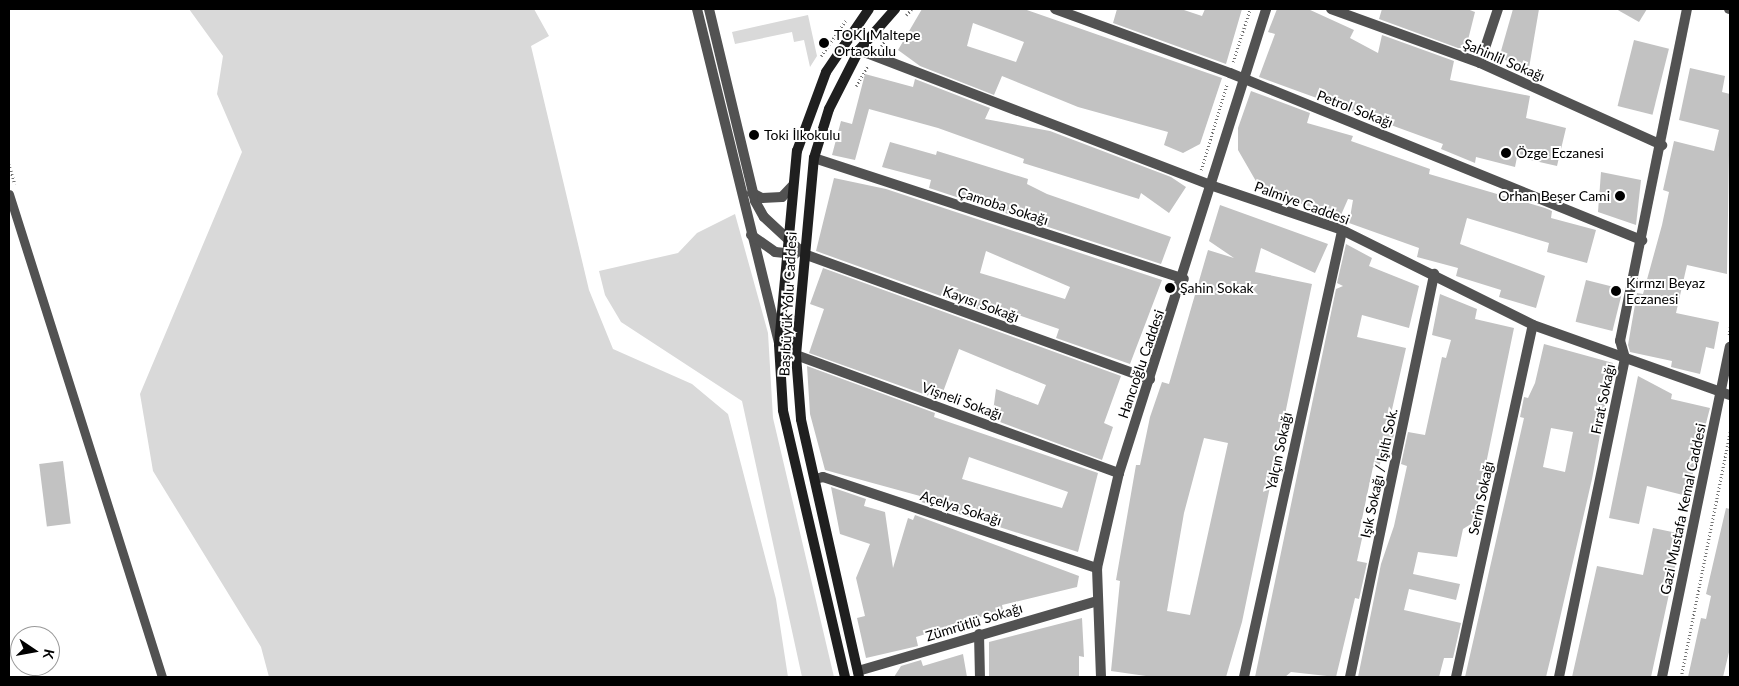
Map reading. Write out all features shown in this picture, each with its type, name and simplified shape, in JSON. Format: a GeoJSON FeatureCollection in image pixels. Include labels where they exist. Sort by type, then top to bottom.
{"type":"FeatureCollection","features":[{"type":"Feature","properties":{"kind":"main road","name":"Başıbüyük Yolu Caddesi"},"geometry":{"type":"LineString","coordinates":[[845,677],[783,410],[779,344],[786,238],[797,151],[822,79],[844,39],[869,9]]}},
{"type":"Feature","properties":{"kind":"main road","name":"Başıbüyük Yolu Caddesi"},"geometry":{"type":"LineString","coordinates":[[859,674],[801,419],[796,355],[814,158],[829,108],[859,50],[895,9]]}},
{"type":"Feature","properties":{"kind":"street"},"geometry":{"type":"LineString","coordinates":[[697,9],[749,232],[779,344]]}},
{"type":"Feature","properties":{"kind":"street"},"geometry":{"type":"LineString","coordinates":[[709,9],[752,193],[764,217],[804,254]]}},
{"type":"Feature","properties":{"kind":"street","name":"Petrol Sokağı"},"geometry":{"type":"LineString","coordinates":[[1055,9],[1244,80],[1642,240]]}},
{"type":"Feature","properties":{"kind":"street","name":"Hancıoğlu Caddesi"},"geometry":{"type":"LineString","coordinates":[[1100,677],[1097,568],[1119,472],[1184,279],[1266,9]]}},
{"type":"Feature","properties":{"kind":"street","name":"Şahinlil Sokağı"},"geometry":{"type":"LineString","coordinates":[[1331,9],[1480,63],[1662,145]]}},
{"type":"Feature","properties":{"kind":"street"},"geometry":{"type":"LineString","coordinates":[[1480,63],[1498,9]]}},
{"type":"Feature","properties":{"kind":"street","name":"Fırat Sokağı"},"geometry":{"type":"LineString","coordinates":[[1559,677],[1625,358],[1620,341],[1662,145],[1687,9]]}},
{"type":"Feature","properties":{"kind":"street","name":"Palmiye Caddesi"},"geometry":{"type":"LineString","coordinates":[[859,50],[1213,186],[1342,230],[1434,274],[1533,325],[1726,393]]}},
{"type":"Feature","properties":{"kind":"street","name":"Çamoba Sokağı"},"geometry":{"type":"LineString","coordinates":[[814,158],[1184,279]]}},
{"type":"Feature","properties":{"kind":"street"},"geometry":{"type":"LineString","coordinates":[[752,193],[762,198],[782,197],[793,185]]}},
{"type":"Feature","properties":{"kind":"street","name":"Yalçın Sokağı"},"geometry":{"type":"LineString","coordinates":[[1244,677],[1342,230]]}},
{"type":"Feature","properties":{"kind":"street"},"geometry":{"type":"LineString","coordinates":[[749,232],[762,247],[785,254],[804,254]]}},
{"type":"Feature","properties":{"kind":"street","name":"Kayısı Sokağı"},"geometry":{"type":"LineString","coordinates":[[804,254],[1150,379]]}},
{"type":"Feature","properties":{"kind":"street","name":"Işık Sokağı / Işıltı Sok."},"geometry":{"type":"LineString","coordinates":[[1350,677],[1434,274]]}},
{"type":"Feature","properties":{"kind":"street","name":"Serin Sokağı"},"geometry":{"type":"LineString","coordinates":[[1456,677],[1533,325]]}},
{"type":"Feature","properties":{"kind":"street","name":"Gazi Mustafa Kemal Caddesi"},"geometry":{"type":"LineString","coordinates":[[1662,677],[1726,393],[1730,347]]}},
{"type":"Feature","properties":{"kind":"street","name":"Vişneli Sokağı"},"geometry":{"type":"LineString","coordinates":[[796,355],[1119,472]]}},
{"type":"Feature","properties":{"kind":"street","name":"Açelya Sokağı"},"geometry":{"type":"LineString","coordinates":[[815,479],[823,477],[1097,568]]}},
{"type":"Feature","properties":{"kind":"street","name":"Zümrütlü Sokağı"},"geometry":{"type":"LineString","coordinates":[[859,674],[978,634],[1097,601]]}},
{"type":"Feature","properties":{"kind":"street"},"geometry":{"type":"LineString","coordinates":[[978,634],[980,677]]}},
{"type":"Feature","properties":{"kind":"lane"},"geometry":{"type":"LineString","coordinates":[[9,194],[162,677]]}},
{"type":"Feature","properties":{"kind":"path"},"geometry":{"type":"LineString","coordinates":[[901,22],[912,9]]}},
{"type":"Feature","properties":{"kind":"path"},"geometry":{"type":"LineString","coordinates":[[851,94],[873,56],[895,29]]}},
{"type":"Feature","properties":{"kind":"path"},"geometry":{"type":"LineString","coordinates":[[1681,677],[1730,431]]}},
{"type":"Feature","properties":{"kind":"shaded area"},"geometry":{"type":"Polygon","coordinates":[[[189,9],[534,9],[549,36],[531,46],[589,290],[613,349],[692,384],[728,414],[776,599],[788,677],[269,677],[261,647],[153,471],[140,394],[242,152],[217,94],[223,56],[189,9]]]}},
{"type":"Feature","properties":{"kind":"shaded area"},"geometry":{"type":"Polygon","coordinates":[[[808,15],[817,56],[810,67],[804,40],[794,42],[792,32],[735,44],[732,32],[808,15]]]}},
{"type":"Feature","properties":{"kind":"shaded area"},"geometry":{"type":"Polygon","coordinates":[[[735,214],[768,333],[773,418],[834,677],[802,677],[742,401],[621,322],[605,295],[599,271],[678,253],[697,233],[735,214]]]}},
{"type":"Feature","properties":{"kind":"building"},"geometry":{"type":"Polygon","coordinates":[[[922,9],[1024,9],[1222,78],[1200,144],[1183,153],[1164,145],[1168,132],[1078,107],[1002,76],[994,95],[920,66],[898,50],[922,9]],[[973,23],[967,46],[1016,62],[1024,42],[973,23]]]}},
{"type":"Feature","properties":{"kind":"building"},"geometry":{"type":"Polygon","coordinates":[[[1117,9],[1181,9],[1202,16],[1205,9],[1242,9],[1226,64],[1113,23],[1117,9]]]}},
{"type":"Feature","properties":{"kind":"building"},"geometry":{"type":"Polygon","coordinates":[[[1277,9],[1308,9],[1354,30],[1350,38],[1378,53],[1382,35],[1454,61],[1450,80],[1530,96],[1526,118],[1566,128],[1557,166],[1517,157],[1515,167],[1476,157],[1475,163],[1441,149],[1443,144],[1259,77],[1275,34],[1268,32],[1277,9]]]}},
{"type":"Feature","properties":{"kind":"building"},"geometry":{"type":"Polygon","coordinates":[[[1382,9],[1467,9],[1475,12],[1466,48],[1458,48],[1379,19],[1382,9]]]}},
{"type":"Feature","properties":{"kind":"building"},"geometry":{"type":"Polygon","coordinates":[[[1513,9],[1539,9],[1529,68],[1499,58],[1513,9]]]}},
{"type":"Feature","properties":{"kind":"building"},"geometry":{"type":"Polygon","coordinates":[[[1616,9],[1647,9],[1639,22],[1616,9]]]}},
{"type":"Feature","properties":{"kind":"building"},"geometry":{"type":"Polygon","coordinates":[[[1634,40],[1669,49],[1652,115],[1618,106],[1634,40]]]}},
{"type":"Feature","properties":{"kind":"building"},"geometry":{"type":"Polygon","coordinates":[[[1690,68],[1725,76],[1722,92],[1730,94],[1727,274],[1687,265],[1676,313],[1719,322],[1714,349],[1706,347],[1700,374],[1671,367],[1672,361],[1630,352],[1628,345],[1637,293],[1643,294],[1662,225],[1669,192],[1663,190],[1674,141],[1714,151],[1719,130],[1679,120],[1690,68]]]}},
{"type":"Feature","properties":{"kind":"building"},"geometry":{"type":"Polygon","coordinates":[[[865,74],[913,87],[915,79],[990,108],[985,119],[1050,131],[1171,177],[1186,187],[1169,213],[1141,193],[1139,199],[1023,163],[1024,159],[938,128],[869,109],[855,160],[832,155],[841,121],[852,124],[865,74]]]}},
{"type":"Feature","properties":{"kind":"building"},"geometry":{"type":"Polygon","coordinates":[[[1251,91],[1310,113],[1307,123],[1353,136],[1351,141],[1430,169],[1429,174],[1545,208],[1552,211],[1551,218],[1596,230],[1587,263],[1547,252],[1549,243],[1467,218],[1460,244],[1545,276],[1536,308],[1499,297],[1501,290],[1456,276],[1458,268],[1417,257],[1419,248],[1349,223],[1353,200],[1348,199],[1341,215],[1295,202],[1296,198],[1257,183],[1238,150],[1238,128],[1251,91]]]}},
{"type":"Feature","properties":{"kind":"building"},"geometry":{"type":"Polygon","coordinates":[[[890,142],[936,155],[937,151],[1028,179],[1027,184],[1047,194],[1171,237],[1161,264],[929,188],[931,180],[882,167],[890,142]]]}},
{"type":"Feature","properties":{"kind":"building","name":"Orhan Beşer Cami"},"geometry":{"type":"Polygon","coordinates":[[[1601,172],[1641,180],[1636,225],[1598,212],[1601,172]]]}},
{"type":"Feature","properties":{"kind":"building"},"geometry":{"type":"Polygon","coordinates":[[[834,178],[886,189],[1162,280],[1130,364],[1056,338],[1059,329],[1012,313],[1010,321],[816,251],[834,178]],[[986,251],[980,273],[1065,299],[1070,287],[986,251]]]}},
{"type":"Feature","properties":{"kind":"building"},"geometry":{"type":"Polygon","coordinates":[[[1220,205],[1328,244],[1315,273],[1261,248],[1255,272],[1312,284],[1242,622],[1226,677],[1153,677],[1111,671],[1120,581],[1116,580],[1136,465],[1140,465],[1150,417],[1162,382],[1169,384],[1208,250],[1234,258],[1209,241],[1220,205]],[[1204,438],[1184,513],[1167,611],[1190,615],[1228,443],[1204,438]]]}},
{"type":"Feature","properties":{"kind":"building"},"geometry":{"type":"Polygon","coordinates":[[[1346,244],[1372,258],[1369,266],[1419,286],[1409,328],[1362,315],[1357,337],[1406,348],[1388,427],[1395,429],[1388,462],[1381,460],[1379,468],[1373,467],[1359,533],[1363,534],[1357,561],[1367,563],[1359,599],[1355,598],[1336,677],[1291,672],[1285,677],[1255,677],[1336,289],[1343,286],[1337,283],[1346,244]]]}},
{"type":"Feature","properties":{"kind":"building"},"geometry":{"type":"Polygon","coordinates":[[[823,268],[1121,376],[1104,423],[1113,427],[1102,460],[992,419],[996,389],[1038,405],[1046,385],[959,349],[940,400],[809,353],[824,309],[810,304],[823,268]]]}},
{"type":"Feature","properties":{"kind":"building"},"geometry":{"type":"Polygon","coordinates":[[[1586,280],[1623,289],[1612,331],[1576,322],[1586,280]]]}},
{"type":"Feature","properties":{"kind":"building"},"geometry":{"type":"Polygon","coordinates":[[[1440,294],[1477,309],[1475,319],[1514,328],[1474,522],[1463,529],[1457,557],[1418,552],[1413,574],[1460,584],[1456,600],[1409,589],[1404,610],[1461,623],[1453,658],[1444,658],[1439,677],[1358,677],[1381,564],[1394,526],[1407,466],[1401,464],[1408,432],[1425,435],[1442,357],[1446,358],[1451,340],[1432,335],[1440,294]]]}},
{"type":"Feature","properties":{"kind":"building"},"geometry":{"type":"Polygon","coordinates":[[[1544,344],[1613,363],[1592,479],[1546,677],[1465,677],[1524,418],[1520,417],[1524,397],[1528,398],[1535,383],[1544,344]],[[1551,428],[1543,467],[1565,472],[1573,432],[1551,428]]]}},
{"type":"Feature","properties":{"kind":"building"},"geometry":{"type":"Polygon","coordinates":[[[807,366],[935,413],[934,417],[1098,473],[1078,552],[918,501],[920,496],[825,470],[810,414],[807,366]],[[969,457],[962,479],[1062,508],[1068,492],[969,457]]]}},
{"type":"Feature","properties":{"kind":"building"},"geometry":{"type":"Polygon","coordinates":[[[1638,376],[1672,394],[1671,399],[1710,408],[1687,496],[1647,486],[1639,524],[1609,518],[1638,376]]]}},
{"type":"Feature","properties":{"kind":"building"},"geometry":{"type":"Polygon","coordinates":[[[63,461],[71,524],[47,526],[39,464],[63,461]]]}},
{"type":"Feature","properties":{"kind":"building"},"geometry":{"type":"Polygon","coordinates":[[[831,487],[866,499],[864,506],[885,512],[893,568],[908,518],[913,520],[915,515],[1079,576],[1077,587],[1002,605],[1003,610],[916,637],[918,646],[866,658],[857,618],[865,616],[856,578],[870,544],[840,534],[831,487]]]}},
{"type":"Feature","properties":{"kind":"building"},"geometry":{"type":"Polygon","coordinates":[[[1726,508],[1730,509],[1730,648],[1723,677],[1688,677],[1701,618],[1706,619],[1711,596],[1706,594],[1726,508]]]}},
{"type":"Feature","properties":{"kind":"building"},"geometry":{"type":"Polygon","coordinates":[[[1653,528],[1682,534],[1651,677],[1572,677],[1597,566],[1643,575],[1653,528]]]}},
{"type":"Feature","properties":{"kind":"building"},"geometry":{"type":"Polygon","coordinates":[[[1082,618],[1084,657],[1079,656],[1079,677],[989,677],[989,642],[1082,618]]]}},
{"type":"Feature","properties":{"kind":"building"},"geometry":{"type":"Polygon","coordinates":[[[963,654],[967,677],[894,677],[901,666],[921,660],[923,666],[963,654]]]}},
{"type":"Feature","properties":{"kind":"place","name":"TOKİ Maltepe Ortaokulu"},"geometry":{"type":"Point","coordinates":[824,43]}},
{"type":"Feature","properties":{"kind":"place","name":"Toki İlkokulu"},"geometry":{"type":"Point","coordinates":[754,135]}},
{"type":"Feature","properties":{"kind":"place","name":"Özge Eczanesi"},"geometry":{"type":"Point","coordinates":[1506,153]}},
{"type":"Feature","properties":{"kind":"place","name":"Orhan Beşer Cami"},"geometry":{"type":"Point","coordinates":[1620,196]}},
{"type":"Feature","properties":{"kind":"place","name":"Şahin Sokak"},"geometry":{"type":"Point","coordinates":[1170,288]}},
{"type":"Feature","properties":{"kind":"place","name":"Kırmzı Beyaz Eczanesi"},"geometry":{"type":"Point","coordinates":[1616,291]}}]}
